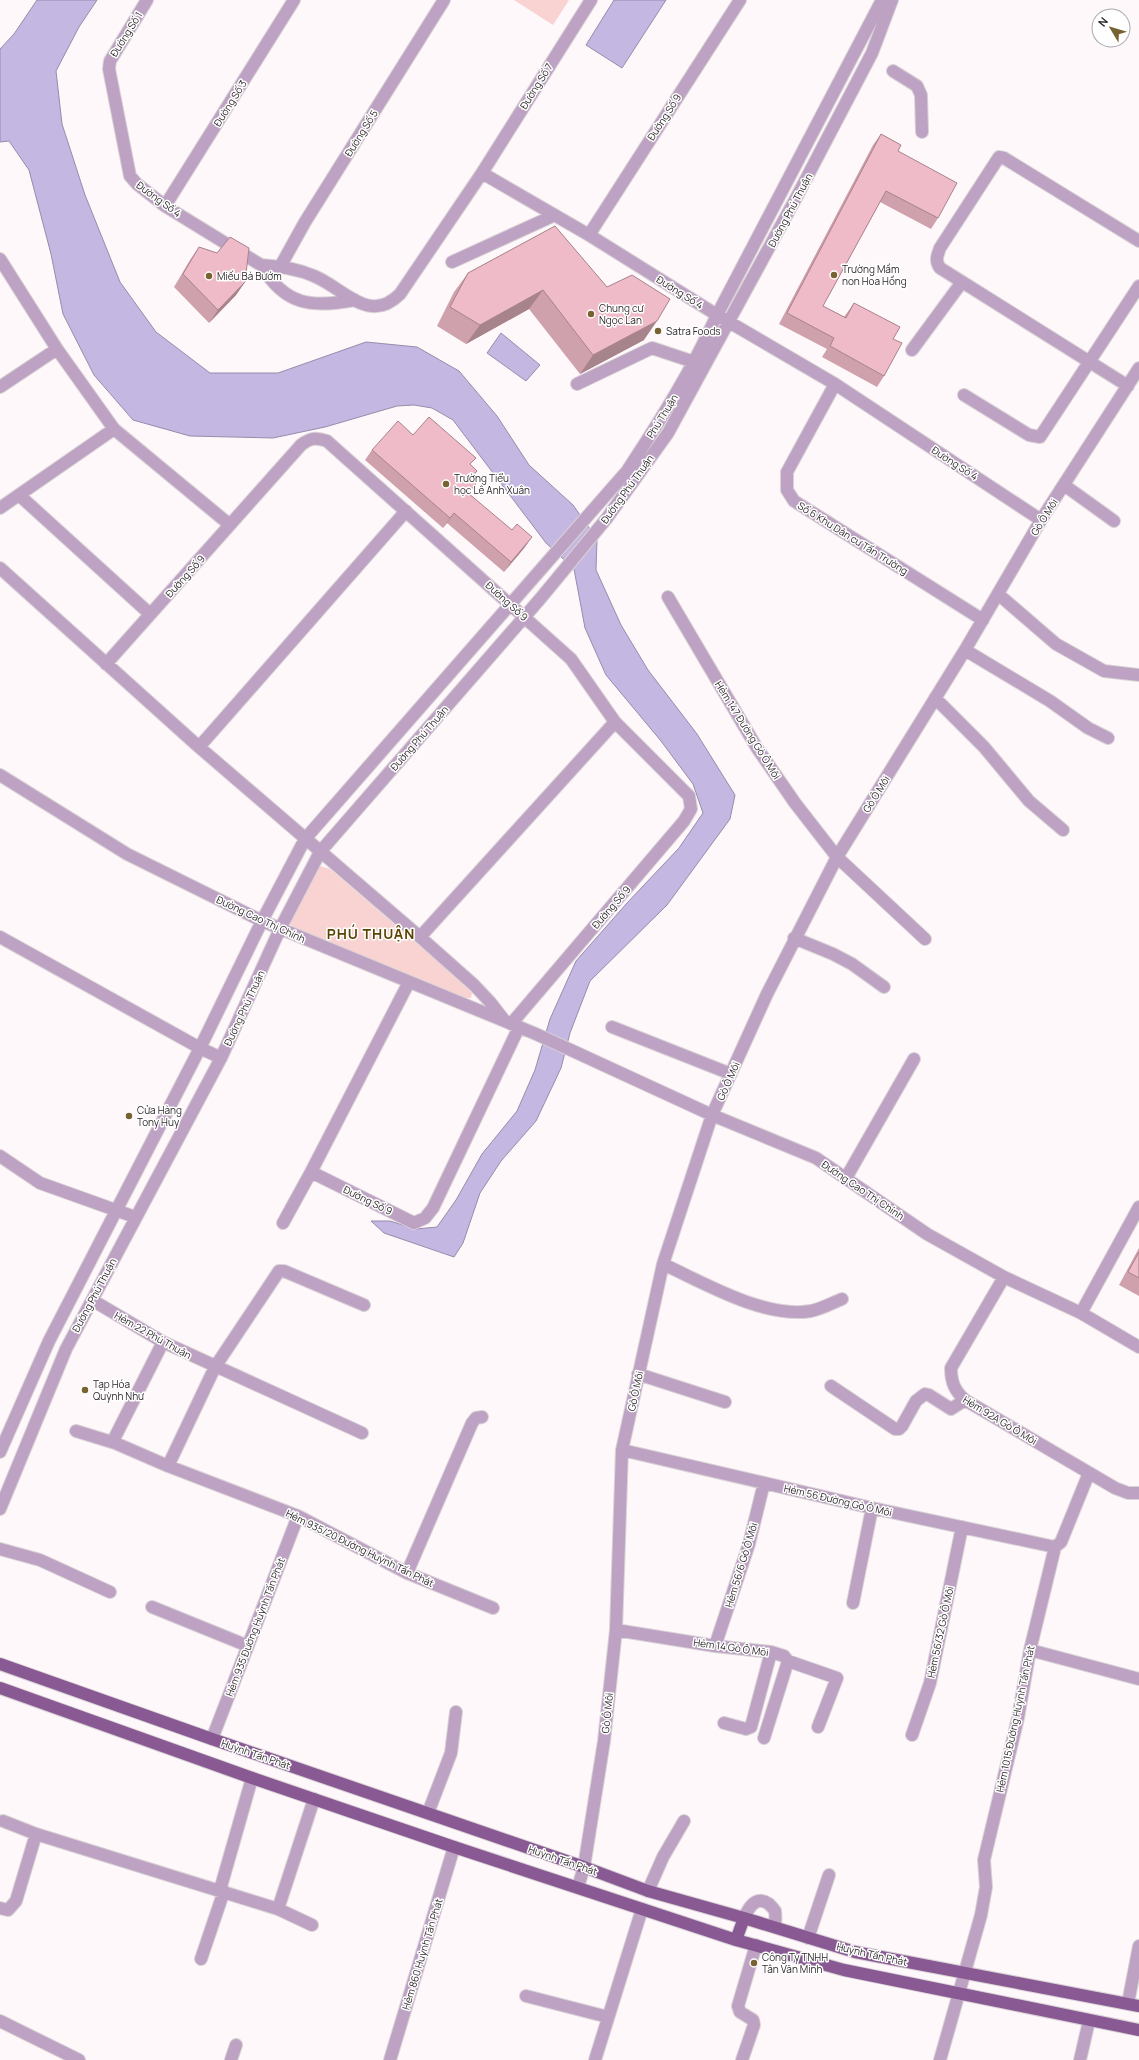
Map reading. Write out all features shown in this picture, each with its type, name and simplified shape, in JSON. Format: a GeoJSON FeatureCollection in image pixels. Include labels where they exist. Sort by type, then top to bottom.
{"type":"FeatureCollection","features":[{"type":"Feature","properties":{"kind":"main road","name":"Huỳnh Tấn Phát"},"geometry":{"type":"LineString","coordinates":[[0,1664],[212,1739],[584,1866],[648,1891],[775,1927],[855,1952],[1133,2005]]}},
{"type":"Feature","properties":{"kind":"main road","name":"Huỳnh Tấn Phát"},"geometry":{"type":"LineString","coordinates":[[0,1688],[252,1778],[454,1847],[736,1940],[844,1970],[1139,2030]]}},
{"type":"Feature","properties":{"kind":"main road"},"geometry":{"type":"LineString","coordinates":[[736,1940],[744,1918]]}},
{"type":"Feature","properties":{"kind":"street","name":"Đường Số 1"},"geometry":{"type":"LineString","coordinates":[[109,69],[110,61],[147,0]]}},
{"type":"Feature","properties":{"kind":"street","name":"Đường Số 3"},"geometry":{"type":"LineString","coordinates":[[166,206],[294,0]]}},
{"type":"Feature","properties":{"kind":"street","name":"Đường Số 5"},"geometry":{"type":"LineString","coordinates":[[280,267],[305,222],[444,0]]}},
{"type":"Feature","properties":{"kind":"street","name":"Đường Số 7"},"geometry":{"type":"LineString","coordinates":[[482,173],[590,0]]}},
{"type":"Feature","properties":{"kind":"street","name":"Đường Số 9"},"geometry":{"type":"LineString","coordinates":[[589,235],[740,0]]}},
{"type":"Feature","properties":{"kind":"street","name":"Đường Phú Thuận"},"geometry":{"type":"LineString","coordinates":[[717,315],[882,0]]}},
{"type":"Feature","properties":{"kind":"street","name":"Đường Phú Thuận"},"geometry":{"type":"LineString","coordinates":[[0,1509],[66,1349],[221,1058],[280,929],[320,852],[525,617],[606,518],[668,432],[730,322],[872,53],[892,0]]}},
{"type":"Feature","properties":{"kind":"street","name":"Đường Số 4"},"geometry":{"type":"LineString","coordinates":[[109,69],[130,176],[137,184],[166,206],[261,265],[277,287],[288,296],[299,301],[319,305],[355,300]]}},
{"type":"Feature","properties":{"kind":"street"},"geometry":{"type":"LineString","coordinates":[[893,71],[917,86],[921,95],[922,132]]}},
{"type":"Feature","properties":{"kind":"street"},"geometry":{"type":"LineString","coordinates":[[1128,386],[940,268],[937,264],[937,257],[940,248],[1000,157],[1037,177],[1139,241]]}},
{"type":"Feature","properties":{"kind":"street","name":"Đường Số 4"},"geometry":{"type":"LineString","coordinates":[[261,265],[280,267],[315,276],[363,304],[377,307],[390,303],[400,294],[482,173],[589,235],[717,315],[835,384],[1041,520]]}},
{"type":"Feature","properties":{"kind":"street"},"geometry":{"type":"LineString","coordinates":[[452,262],[555,215]]}},
{"type":"Feature","properties":{"kind":"street"},"geometry":{"type":"LineString","coordinates":[[0,260],[56,349],[114,429],[230,525]]}},
{"type":"Feature","properties":{"kind":"street"},"geometry":{"type":"LineString","coordinates":[[912,350],[962,282]]}},
{"type":"Feature","properties":{"kind":"street"},"geometry":{"type":"LineString","coordinates":[[964,395],[1029,436],[1040,437],[1139,286]]}},
{"type":"Feature","properties":{"kind":"street","name":"Phú Thuận"},"geometry":{"type":"LineString","coordinates":[[595,508],[627,471],[654,430],[694,362],[717,315]]}},
{"type":"Feature","properties":{"kind":"street"},"geometry":{"type":"LineString","coordinates":[[577,384],[652,348],[694,362]]}},
{"type":"Feature","properties":{"kind":"street"},"geometry":{"type":"LineString","coordinates":[[0,387],[56,349]]}},
{"type":"Feature","properties":{"kind":"street","name":"Gò Ô Môi"},"geometry":{"type":"LineString","coordinates":[[578,1887],[584,1866],[604,1741],[616,1630],[622,1450],[663,1264],[712,1115],[794,938],[837,857],[965,650],[1041,520],[1139,368]]}},
{"type":"Feature","properties":{"kind":"street","name":"Số 6 Khu Dân cư Tấn Trường"},"geometry":{"type":"LineString","coordinates":[[835,384],[787,472],[787,490],[794,501],[983,620]]}},
{"type":"Feature","properties":{"kind":"street"},"geometry":{"type":"LineString","coordinates":[[0,508],[114,429]]}},
{"type":"Feature","properties":{"kind":"street","name":"Đường Số 9"},"geometry":{"type":"LineString","coordinates":[[106,664],[301,446],[307,440],[317,438],[327,441],[571,659],[615,722],[689,796],[691,809],[684,821],[511,1024],[433,1208],[425,1218],[414,1222],[311,1172]]}},
{"type":"Feature","properties":{"kind":"street"},"geometry":{"type":"LineString","coordinates":[[1064,485],[1114,521]]}},
{"type":"Feature","properties":{"kind":"street"},"geometry":{"type":"LineString","coordinates":[[19,495],[150,614]]}},
{"type":"Feature","properties":{"kind":"street","name":"Đường Phú Thuận"},"geometry":{"type":"LineString","coordinates":[[0,1452],[48,1341],[200,1048],[262,921],[305,839],[540,568],[595,508]]}},
{"type":"Feature","properties":{"kind":"street"},"geometry":{"type":"LineString","coordinates":[[199,747],[406,511]]}},
{"type":"Feature","properties":{"kind":"street"},"geometry":{"type":"LineString","coordinates":[[0,568],[199,747],[420,936],[474,985],[511,1024]]}},
{"type":"Feature","properties":{"kind":"street"},"geometry":{"type":"LineString","coordinates":[[998,594],[1056,644],[1083,660],[1104,671],[1139,675]]}},
{"type":"Feature","properties":{"kind":"street","name":"Hẻm 147 Đường Gò Ô Môi"},"geometry":{"type":"LineString","coordinates":[[668,597],[757,748],[795,803],[837,857],[924,939]]}},
{"type":"Feature","properties":{"kind":"street"},"geometry":{"type":"LineString","coordinates":[[965,650],[1050,701],[1088,728],[1108,738]]}},
{"type":"Feature","properties":{"kind":"street"},"geometry":{"type":"LineString","coordinates":[[935,698],[984,747],[1029,801],[1062,830]]}},
{"type":"Feature","properties":{"kind":"street"},"geometry":{"type":"LineString","coordinates":[[420,936],[615,722]]}},
{"type":"Feature","properties":{"kind":"street","name":"Đường Cao Thị Chính"},"geometry":{"type":"LineString","coordinates":[[0,775],[127,854],[262,921],[536,1034],[712,1115],[816,1158],[927,1234],[1004,1277],[1080,1313],[1139,1347]]}},
{"type":"Feature","properties":{"kind":"street"},"geometry":{"type":"LineString","coordinates":[[0,937],[200,1048],[221,1058]]}},
{"type":"Feature","properties":{"kind":"street"},"geometry":{"type":"LineString","coordinates":[[794,938],[846,960],[884,987]]}},
{"type":"Feature","properties":{"kind":"street"},"geometry":{"type":"LineString","coordinates":[[283,1223],[409,982]]}},
{"type":"Feature","properties":{"kind":"street"},"geometry":{"type":"LineString","coordinates":[[612,1027],[731,1074]]}},
{"type":"Feature","properties":{"kind":"street"},"geometry":{"type":"LineString","coordinates":[[846,1178],[914,1059]]}},
{"type":"Feature","properties":{"kind":"street"},"geometry":{"type":"LineString","coordinates":[[0,1156],[40,1183],[135,1217]]}},
{"type":"Feature","properties":{"kind":"street"},"geometry":{"type":"LineString","coordinates":[[1080,1313],[1139,1208]]}},
{"type":"Feature","properties":{"kind":"street"},"geometry":{"type":"LineString","coordinates":[[663,1264],[752,1304],[780,1311],[811,1311],[842,1299]]}},
{"type":"Feature","properties":{"kind":"street"},"geometry":{"type":"LineString","coordinates":[[168,1466],[215,1367],[279,1271],[364,1305]]}},
{"type":"Feature","properties":{"kind":"street","name":"Hẻm 92A Gò Ô Môi"},"geometry":{"type":"LineString","coordinates":[[1004,1277],[951,1368],[951,1380],[957,1393],[966,1400],[1089,1472],[1128,1493],[1139,1493]]}},
{"type":"Feature","properties":{"kind":"street","name":"Hẻm 22 Phú Thuận"},"geometry":{"type":"LineString","coordinates":[[92,1300],[163,1342],[362,1434]]}},
{"type":"Feature","properties":{"kind":"street"},"geometry":{"type":"LineString","coordinates":[[115,1443],[115,1436],[163,1342]]}},
{"type":"Feature","properties":{"kind":"street"},"geometry":{"type":"LineString","coordinates":[[638,1374],[725,1402]]}},
{"type":"Feature","properties":{"kind":"street"},"geometry":{"type":"LineString","coordinates":[[831,1386],[895,1429],[899,1429],[902,1426],[916,1401],[925,1394],[929,1394],[951,1409],[966,1400]]}},
{"type":"Feature","properties":{"kind":"street"},"geometry":{"type":"LineString","coordinates":[[407,1573],[472,1423],[476,1418],[482,1417]]}},
{"type":"Feature","properties":{"kind":"street","name":"Hẻm 935/20 Đường Huỳnh Tấn Phát"},"geometry":{"type":"LineString","coordinates":[[76,1431],[115,1443],[168,1466],[298,1516],[407,1573],[493,1608]]}},
{"type":"Feature","properties":{"kind":"street","name":"Hẻm 56 Đường Gò Ô Môi"},"geometry":{"type":"LineString","coordinates":[[622,1450],[872,1508],[1055,1547]]}},
{"type":"Feature","properties":{"kind":"street","name":"Hẻm 1015 Đường Huỳnh Tấn Phát"},"geometry":{"type":"LineString","coordinates":[[940,2060],[981,1915],[986,1886],[984,1860],[1018,1718],[1030,1650],[1055,1547],[1061,1542],[1089,1472]]}},
{"type":"Feature","properties":{"kind":"street","name":"Hẻm 56/6 Gò Ô Môi"},"geometry":{"type":"LineString","coordinates":[[715,1646],[749,1544],[764,1483]]}},
{"type":"Feature","properties":{"kind":"street"},"geometry":{"type":"LineString","coordinates":[[853,1603],[872,1508]]}},
{"type":"Feature","properties":{"kind":"street","name":"Hẻm 935 Đường Huỳnh Tấn Phát"},"geometry":{"type":"LineString","coordinates":[[212,1739],[298,1516]]}},
{"type":"Feature","properties":{"kind":"street","name":"Hẻm 56/32 Gò Ô Môi"},"geometry":{"type":"LineString","coordinates":[[912,1735],[930,1683],[962,1527]]}},
{"type":"Feature","properties":{"kind":"street"},"geometry":{"type":"LineString","coordinates":[[0,1549],[40,1560],[110,1592]]}},
{"type":"Feature","properties":{"kind":"street"},"geometry":{"type":"LineString","coordinates":[[152,1607],[248,1646]]}},
{"type":"Feature","properties":{"kind":"street","name":"Hẻm 14 Gò Ô Môi"},"geometry":{"type":"LineString","coordinates":[[616,1630],[715,1646],[771,1652],[784,1656],[788,1661],[837,1678],[838,1680],[818,1727]]}},
{"type":"Feature","properties":{"kind":"street"},"geometry":{"type":"LineString","coordinates":[[1030,1650],[1139,1679]]}},
{"type":"Feature","properties":{"kind":"street"},"geometry":{"type":"LineString","coordinates":[[724,1723],[746,1729],[751,1727],[771,1652]]}},
{"type":"Feature","properties":{"kind":"street"},"geometry":{"type":"LineString","coordinates":[[764,1738],[788,1661]]}},
{"type":"Feature","properties":{"kind":"street"},"geometry":{"type":"LineString","coordinates":[[428,1813],[451,1753],[456,1712]]}},
{"type":"Feature","properties":{"kind":"street"},"geometry":{"type":"LineString","coordinates":[[201,1959],[222,1890],[252,1778]]}},
{"type":"Feature","properties":{"kind":"street"},"geometry":{"type":"LineString","coordinates":[[278,1909],[314,1799]]}},
{"type":"Feature","properties":{"kind":"street"},"geometry":{"type":"LineString","coordinates":[[3,1821],[36,1834],[222,1890],[278,1909],[312,1925]]}},
{"type":"Feature","properties":{"kind":"street"},"geometry":{"type":"LineString","coordinates":[[648,1891],[664,1857],[684,1821]]}},
{"type":"Feature","properties":{"kind":"street"},"geometry":{"type":"LineString","coordinates":[[0,1908],[8,1910],[16,1901],[36,1834]]}},
{"type":"Feature","properties":{"kind":"street","name":"Hẻm 860 Huỳnh Tấn Phát"},"geometry":{"type":"LineString","coordinates":[[390,2060],[454,1847]]}},
{"type":"Feature","properties":{"kind":"street"},"geometry":{"type":"LineString","coordinates":[[808,1938],[829,1875]]}},
{"type":"Feature","properties":{"kind":"street"},"geometry":{"type":"LineString","coordinates":[[744,1918],[753,1903],[758,1901],[765,1902],[775,1911],[775,1927]]}},
{"type":"Feature","properties":{"kind":"street"},"geometry":{"type":"LineString","coordinates":[[595,2060],[642,1909]]}},
{"type":"Feature","properties":{"kind":"street"},"geometry":{"type":"LineString","coordinates":[[742,2060],[754,2026],[753,2020],[740,2012],[738,2006],[756,1945]]}},
{"type":"Feature","properties":{"kind":"street"},"geometry":{"type":"LineString","coordinates":[[1133,2005],[1139,1946]]}},
{"type":"Feature","properties":{"kind":"street"},"geometry":{"type":"LineString","coordinates":[[526,1996],[608,2018]]}},
{"type":"Feature","properties":{"kind":"street"},"geometry":{"type":"LineString","coordinates":[[0,2021],[79,2060]]}},
{"type":"Feature","properties":{"kind":"street"},"geometry":{"type":"LineString","coordinates":[[1080,2060],[1090,2021]]}},
{"type":"Feature","properties":{"kind":"street"},"geometry":{"type":"LineString","coordinates":[[232,2060],[236,2046]]}},
{"type":"Feature","properties":{"kind":"shaded area"},"geometry":{"type":"Polygon","coordinates":[[[37,0],[97,0],[79,27],[56,71],[62,124],[85,195],[120,282],[156,332],[210,373],[278,373],[366,342],[417,347],[459,371],[497,416],[529,465],[573,505],[597,539],[596,570],[621,625],[648,670],[697,734],[735,795],[730,819],[667,905],[590,981],[570,1033],[561,1068],[536,1121],[501,1161],[480,1193],[463,1243],[454,1257],[384,1233],[371,1221],[390,1221],[416,1229],[437,1227],[456,1200],[482,1154],[517,1111],[535,1070],[550,1019],[576,961],[627,903],[679,848],[703,813],[693,784],[661,741],[606,675],[585,628],[574,569],[546,543],[453,420],[432,408],[414,405],[397,406],[325,427],[273,438],[190,436],[133,420],[94,375],[63,314],[51,254],[29,170],[9,141],[0,142],[0,49],[14,34],[37,0]]]}},
{"type":"Feature","properties":{"kind":"shaded area"},"geometry":{"type":"Polygon","coordinates":[[[514,0],[569,0],[553,25],[514,0]]]}},
{"type":"Feature","properties":{"kind":"shaded area"},"geometry":{"type":"Polygon","coordinates":[[[614,0],[666,0],[622,68],[586,45],[614,0]]]}},
{"type":"Feature","properties":{"kind":"shaded area"},"geometry":{"type":"Polygon","coordinates":[[[501,333],[540,365],[526,381],[487,353],[501,333]]]}},
{"type":"Feature","properties":{"kind":"shaded area"},"geometry":{"type":"Polygon","coordinates":[[[320,866],[330,869],[456,977],[472,993],[471,998],[462,998],[295,928],[290,924],[289,916],[314,869],[320,866]]]}},
{"type":"Feature","properties":{"kind":"building"},"geometry":{"type":"Polygon","coordinates":[[[881,134],[901,145],[898,151],[957,183],[938,218],[886,191],[823,306],[846,318],[854,303],[900,327],[893,339],[902,343],[884,376],[830,346],[834,338],[787,313],[881,134]]]}},
{"type":"Feature","properties":{"kind":"building","name":"Chung cư Ngọc Lan"},"geometry":{"type":"Polygon","coordinates":[[[555,226],[607,287],[632,275],[670,299],[657,321],[593,355],[543,290],[480,325],[450,307],[468,273],[555,226]]]}},
{"type":"Feature","properties":{"kind":"building","name":"Miếu Bà Bướm"},"geometry":{"type":"Polygon","coordinates":[[[230,237],[249,248],[245,282],[218,310],[183,274],[199,247],[217,253],[230,237]]]}},
{"type":"Feature","properties":{"kind":"building"},"geometry":{"type":"Polygon","coordinates":[[[429,417],[476,458],[470,464],[477,471],[470,479],[476,484],[468,493],[512,530],[517,524],[532,537],[511,562],[454,513],[450,518],[372,450],[398,421],[413,435],[429,417]]]}},
{"type":"Feature","properties":{"kind":"building"},"geometry":{"type":"Polygon","coordinates":[[[1139,1252],[1139,1278],[1128,1272],[1139,1252]]]}},
{"type":"Feature","properties":{"kind":"place","name":"Trường Mầm non Hoa Hồng"},"geometry":{"type":"Point","coordinates":[834,275]}},
{"type":"Feature","properties":{"kind":"place","name":"Miếu Bà Bướm"},"geometry":{"type":"Point","coordinates":[209,276]}},
{"type":"Feature","properties":{"kind":"place","name":"Chung cư Ngọc Lan"},"geometry":{"type":"Point","coordinates":[591,314]}},
{"type":"Feature","properties":{"kind":"place","name":"Satra Foods"},"geometry":{"type":"Point","coordinates":[658,331]}},
{"type":"Feature","properties":{"kind":"place","name":"Trường Tiểu học Lê Anh Xuân"},"geometry":{"type":"Point","coordinates":[446,484]}},
{"type":"Feature","properties":{"kind":"place","name":"Cửa Hàng Tony Huy"},"geometry":{"type":"Point","coordinates":[129,1116]}},
{"type":"Feature","properties":{"kind":"place","name":"Tạp Hóa Quỳnh Như"},"geometry":{"type":"Point","coordinates":[85,1390]}},
{"type":"Feature","properties":{"kind":"place","name":"Công Ty TNHH Tân Văn Minh"},"geometry":{"type":"Point","coordinates":[754,1963]}},
{"type":"Feature","properties":{"kind":"district","name":"PHÚ THUẬN"},"geometry":{"type":"Point","coordinates":[371,934]}}]}
